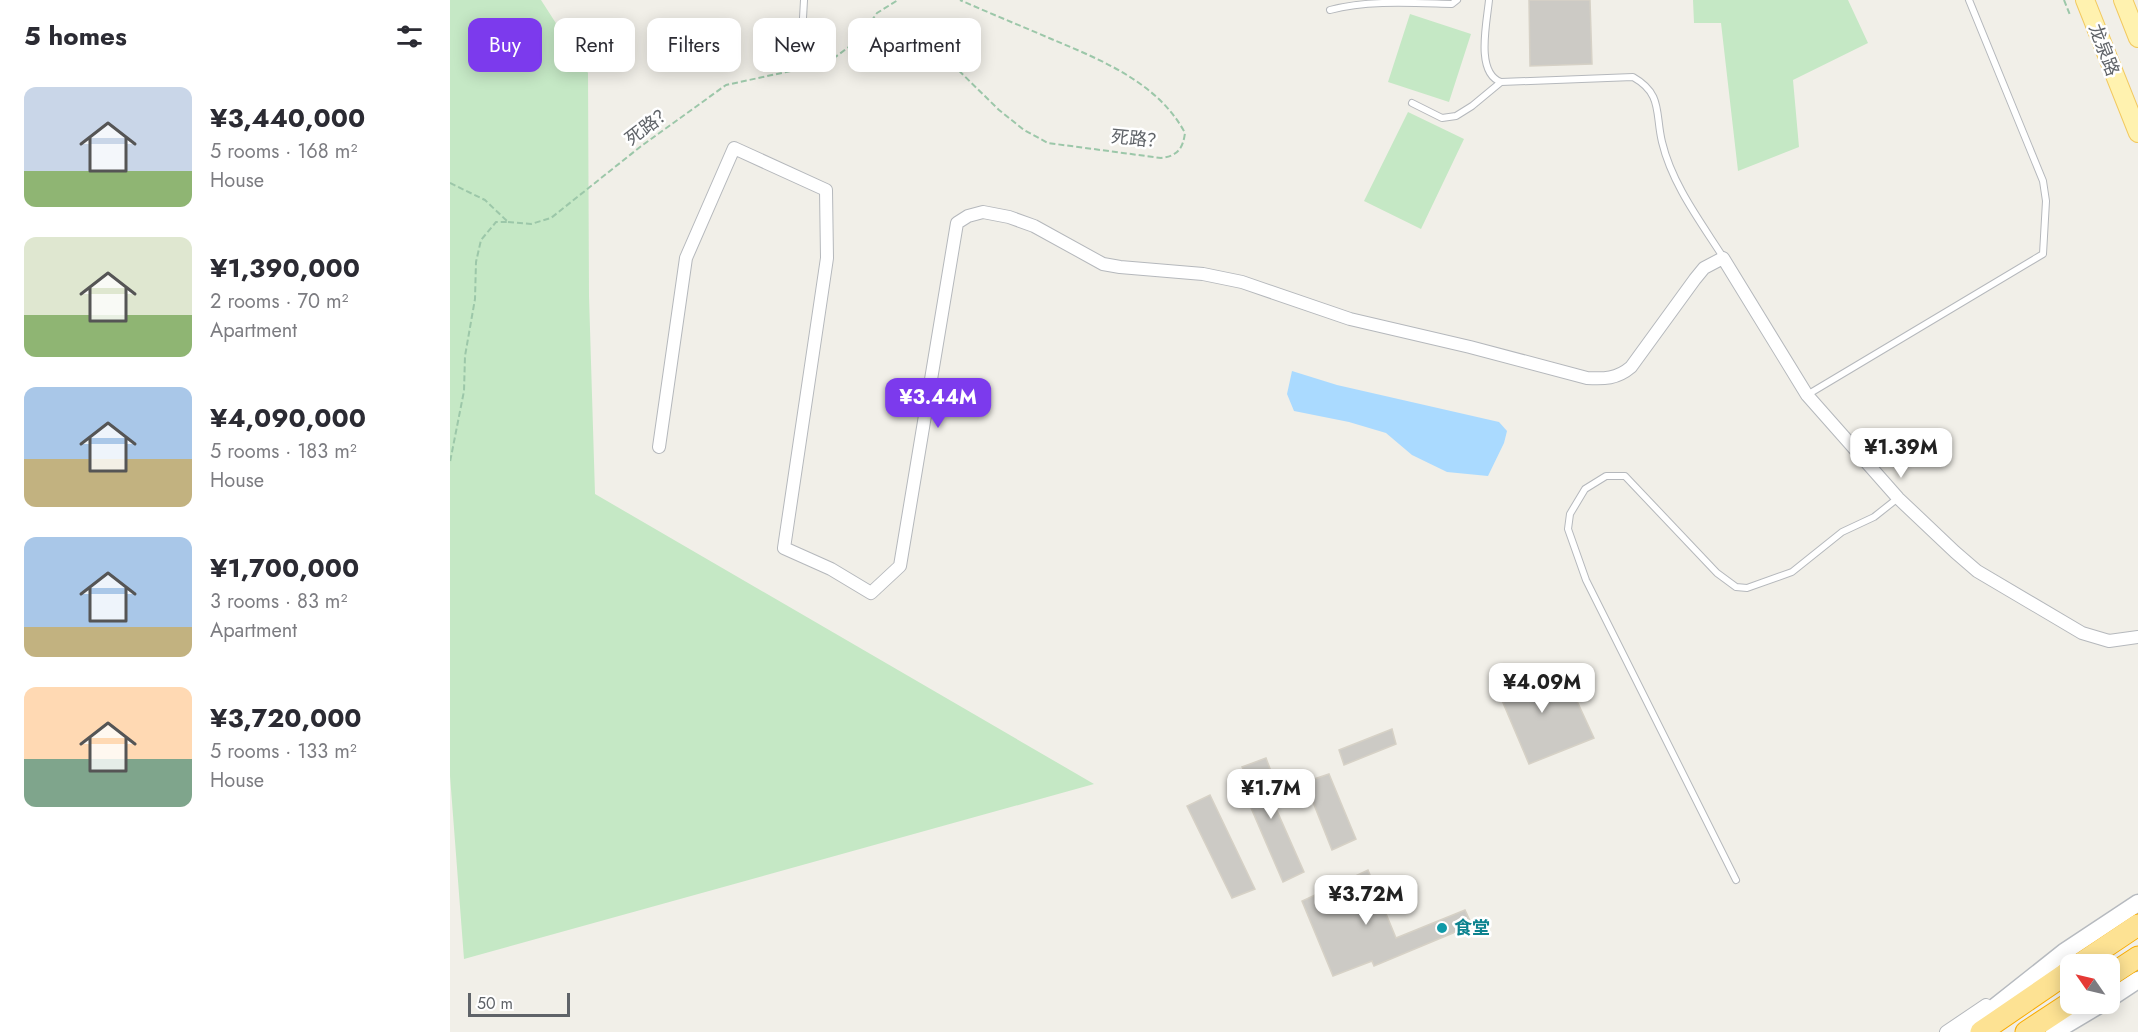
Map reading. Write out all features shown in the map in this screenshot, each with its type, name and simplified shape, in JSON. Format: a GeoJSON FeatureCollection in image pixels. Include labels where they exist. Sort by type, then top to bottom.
{"type":"FeatureCollection","features":[{"type":"Feature","properties":{"kind":"highway"},"geometry":{"type":"LineString","coordinates":[[2089,954],[2104,936],[2138,925]]}},
{"type":"Feature","properties":{"kind":"highway"},"geometry":{"type":"LineString","coordinates":[[1981,1032],[2060,978]]}},
{"type":"Feature","properties":{"kind":"highway"},"geometry":{"type":"LineString","coordinates":[[2026,1032],[2060,1010]]}},
{"type":"Feature","properties":{"kind":"main road","name":"龙泉路"},"geometry":{"type":"LineString","coordinates":[[2085,0],[2138,134]]}},
{"type":"Feature","properties":{"kind":"main road","name":"龙泉路"},"geometry":{"type":"LineString","coordinates":[[2123,0],[2138,39]]}},
{"type":"Feature","properties":{"kind":"main road"},"geometry":{"type":"LineString","coordinates":[[1963,1032],[2104,936],[2138,903]]}},
{"type":"Feature","properties":{"kind":"main road"},"geometry":{"type":"LineString","coordinates":[[2120,984],[2129,972]]}},
{"type":"Feature","properties":{"kind":"main road"},"geometry":{"type":"LineString","coordinates":[[2054,1032],[2085,1014]]}},
{"type":"Feature","properties":{"kind":"street"},"geometry":{"type":"LineString","coordinates":[[659,447],[686,258],[734,148],[826,190],[827,258],[784,548],[831,569],[871,593],[900,566],[957,223],[968,216],[983,212],[1009,217],[1034,226],[1103,264],[1203,274],[1242,282],[1350,319],[1577,376],[1606,380],[1622,375],[1630,367],[1704,268],[1723,258],[1808,395],[1898,498],[1977,571],[2082,633],[2109,641],[2138,637]]}},
{"type":"Feature","properties":{"kind":"street"},"geometry":{"type":"LineString","coordinates":[[1946,1032],[2104,936]]}},
{"type":"Feature","properties":{"kind":"street"},"geometry":{"type":"LineString","coordinates":[[2061,1032],[2087,1014]]}},
{"type":"Feature","properties":{"kind":"lane"},"geometry":{"type":"LineString","coordinates":[[803,18],[804,0]]}},
{"type":"Feature","properties":{"kind":"lane"},"geometry":{"type":"LineString","coordinates":[[1330,10],[1347,3],[1452,4],[1457,0]]}},
{"type":"Feature","properties":{"kind":"lane"},"geometry":{"type":"LineString","coordinates":[[1489,0],[1485,39],[1486,69],[1496,80],[1502,82],[1616,76],[1633,77],[1648,86],[1655,101],[1662,143],[1683,195],[1723,258]]}},
{"type":"Feature","properties":{"kind":"lane"},"geometry":{"type":"LineString","coordinates":[[1808,395],[2043,254],[2046,201],[2043,182],[1969,0]]}},
{"type":"Feature","properties":{"kind":"lane"},"geometry":{"type":"LineString","coordinates":[[1412,103],[1442,118],[1456,116],[1502,82]]}},
{"type":"Feature","properties":{"kind":"lane"},"geometry":{"type":"LineString","coordinates":[[1736,880],[1586,580],[1568,530],[1570,514],[1585,489],[1606,476],[1625,476],[1717,573],[1736,587],[1747,588],[1792,572],[1842,531],[1874,517],[1898,498]]}},
{"type":"Feature","properties":{"kind":"path","name":"死路？"},"geometry":{"type":"LineString","coordinates":[[836,56],[858,40],[877,13],[898,0]]}},
{"type":"Feature","properties":{"kind":"path","name":"死路？"},"geometry":{"type":"LineString","coordinates":[[960,0],[1110,64],[1152,94],[1177,117],[1185,133],[1182,148],[1169,157],[1161,158],[1048,143],[1024,130],[999,110],[960,72]]}},
{"type":"Feature","properties":{"kind":"path"},"geometry":{"type":"LineString","coordinates":[[2064,0],[2070,15]]}},
{"type":"Feature","properties":{"kind":"path","name":"死路？"},"geometry":{"type":"LineString","coordinates":[[508,222],[531,224],[551,218],[640,147],[726,85],[789,72]]}},
{"type":"Feature","properties":{"kind":"path"},"geometry":{"type":"LineString","coordinates":[[450,183],[485,200],[508,222]]}},
{"type":"Feature","properties":{"kind":"path"},"geometry":{"type":"LineString","coordinates":[[450,462],[464,391],[465,356],[475,299],[476,262],[481,240],[496,222],[508,222]]}},
{"type":"Feature","properties":{"kind":"green space"},"geometry":{"type":"Polygon","coordinates":[[[450,0],[541,0],[554,20],[554,72],[588,73],[589,296],[595,494],[1094,784],[464,959],[450,776],[450,0]]]}},
{"type":"Feature","properties":{"kind":"green space"},"geometry":{"type":"Polygon","coordinates":[[[1693,0],[1848,0],[1868,43],[1793,80],[1799,147],[1738,171],[1721,23],[1694,23],[1693,0]]]}},
{"type":"Feature","properties":{"kind":"green space"},"geometry":{"type":"Polygon","coordinates":[[[1410,14],[1471,34],[1449,102],[1388,82],[1410,14]]]}},
{"type":"Feature","properties":{"kind":"green space"},"geometry":{"type":"Polygon","coordinates":[[[1408,112],[1464,139],[1421,229],[1364,201],[1408,112]]]}},
{"type":"Feature","properties":{"kind":"water"},"geometry":{"type":"Polygon","coordinates":[[[1292,371],[1337,385],[1499,422],[1507,431],[1504,443],[1488,476],[1447,472],[1412,455],[1386,433],[1349,422],[1294,411],[1287,394],[1292,371]]]}},
{"type":"Feature","properties":{"kind":"building"},"geometry":{"type":"Polygon","coordinates":[[[1529,0],[1590,0],[1592,64],[1530,66],[1529,0]]]}},
{"type":"Feature","properties":{"kind":"building"},"geometry":{"type":"Polygon","coordinates":[[[1512,664],[1521,682],[1540,674],[1545,684],[1565,675],[1594,738],[1529,764],[1498,691],[1501,690],[1493,672],[1512,664]]]}},
{"type":"Feature","properties":{"kind":"building"},"geometry":{"type":"Polygon","coordinates":[[[1392,729],[1396,744],[1344,765],[1339,750],[1392,729]]]}},
{"type":"Feature","properties":{"kind":"building"},"geometry":{"type":"Polygon","coordinates":[[[1266,758],[1275,782],[1266,786],[1304,872],[1283,882],[1245,794],[1253,791],[1242,767],[1266,758]]]}},
{"type":"Feature","properties":{"kind":"building"},"geometry":{"type":"Polygon","coordinates":[[[1329,774],[1356,839],[1332,850],[1305,782],[1329,774]]]}},
{"type":"Feature","properties":{"kind":"building"},"geometry":{"type":"Polygon","coordinates":[[[1210,795],[1255,889],[1232,898],[1187,806],[1210,795]]]}},
{"type":"Feature","properties":{"kind":"building"},"geometry":{"type":"Polygon","coordinates":[[[1368,870],[1396,938],[1465,910],[1472,925],[1374,966],[1372,961],[1333,976],[1302,901],[1368,870]]]}},
{"type":"Feature","properties":{"kind":"place","name":"食堂"},"geometry":{"type":"Point","coordinates":[1442,928]}}]}
